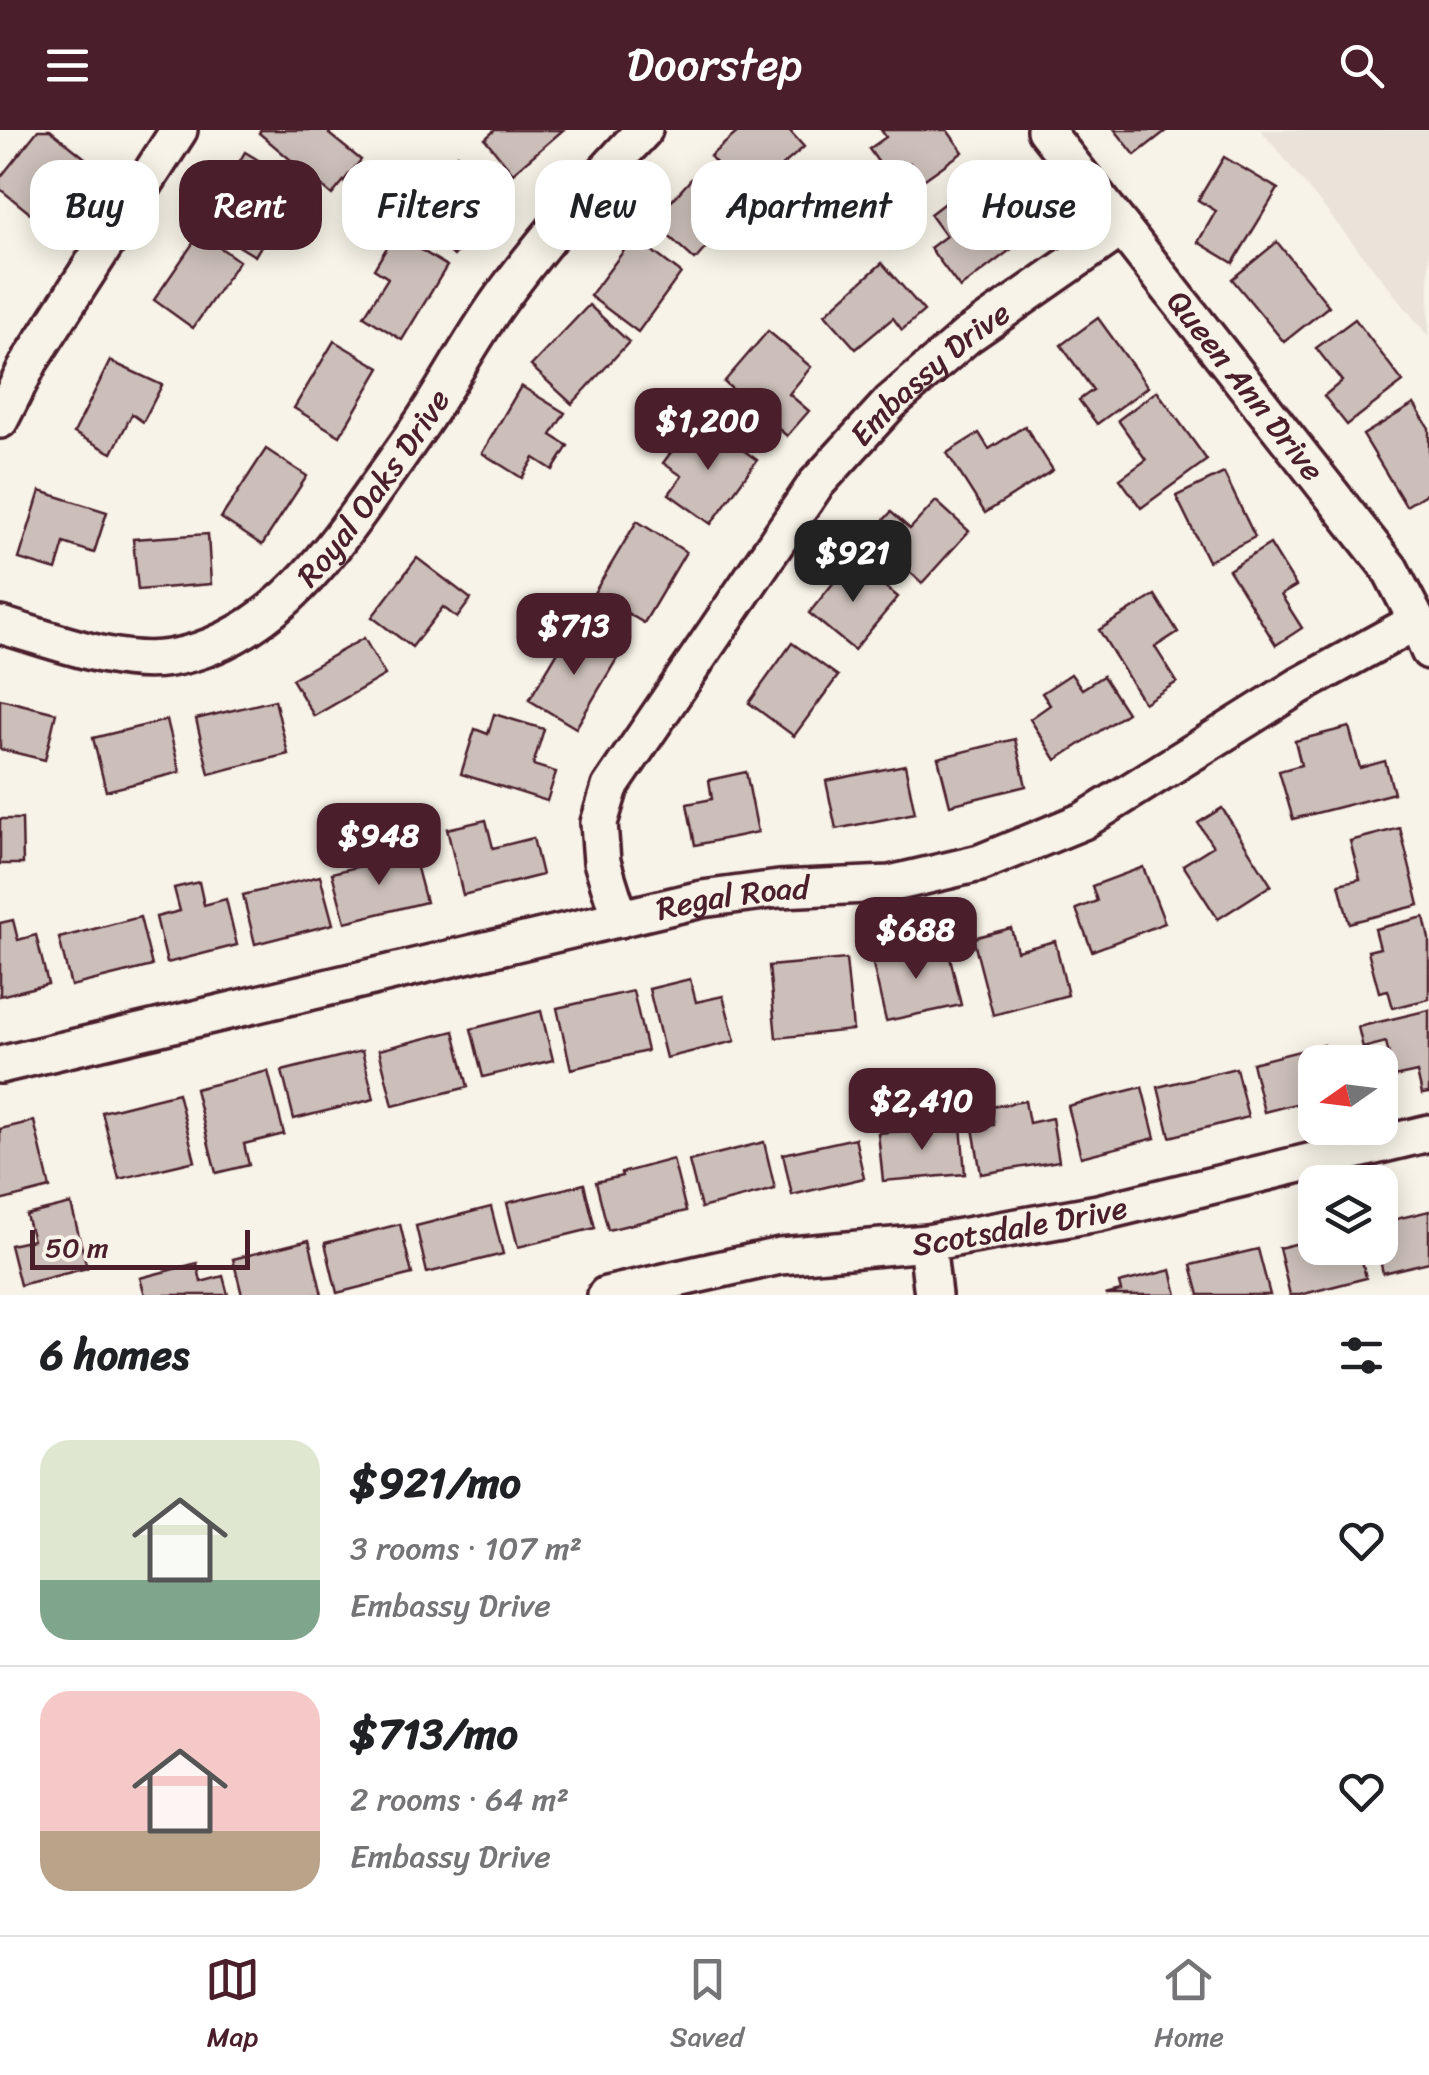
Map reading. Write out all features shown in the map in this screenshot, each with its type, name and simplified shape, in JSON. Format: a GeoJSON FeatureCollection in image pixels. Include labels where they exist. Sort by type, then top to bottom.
{"type":"FeatureCollection","features":[{"type":"Feature","properties":{"kind":"street"},"geometry":{"type":"LineString","coordinates":[[0,420],[30,360],[179,130]]}},
{"type":"Feature","properties":{"kind":"street","name":"Royal Oaks Drive"},"geometry":{"type":"LineString","coordinates":[[0,625],[125,660],[170,658],[214,646],[257,622],[300,586],[344,534],[424,420],[497,304],[586,190],[644,130]]}},
{"type":"Feature","properties":{"kind":"street","name":"Queen Ann Drive"},"geometry":{"type":"LineString","coordinates":[[1045,130],[1390,569],[1423,636]]}},
{"type":"Feature","properties":{"kind":"street","name":"Embassy Drive"},"geometry":{"type":"LineString","coordinates":[[620,919],[602,862],[599,824],[610,788],[816,484],[890,402],[966,336],[1122,228]]}},
{"type":"Feature","properties":{"kind":"street","name":"Regal Road"},"geometry":{"type":"LineString","coordinates":[[0,1065],[702,900],[780,888],[890,884],[980,863],[1082,821],[1299,686],[1423,636]]}},
{"type":"Feature","properties":{"kind":"street","name":"Scotsdale Drive"},"geometry":{"type":"LineString","coordinates":[[606,1295],[780,1256],[927,1243],[1098,1213],[1429,1133]]}},
{"type":"Feature","properties":{"kind":"street"},"geometry":{"type":"LineString","coordinates":[[927,1243],[933,1295]]}},
{"type":"Feature","properties":{"kind":"shaded area"},"geometry":{"type":"Polygon","coordinates":[[[1261,130],[1429,130],[1429,337],[1261,130]]]}},
{"type":"Feature","properties":{"kind":"building"},"geometry":{"type":"Polygon","coordinates":[[[38,130],[50,130],[85,158],[30,160],[30,213],[0,189],[0,178],[38,130]]]}},
{"type":"Feature","properties":{"kind":"building"},"geometry":{"type":"Polygon","coordinates":[[[332,130],[329,134],[361,160],[342,160],[342,183],[332,195],[322,187],[322,160],[291,160],[259,133],[332,130]]]}},
{"type":"Feature","properties":{"kind":"building"},"geometry":{"type":"Polygon","coordinates":[[[495,130],[563,130],[515,171],[515,160],[502,160],[485,139],[495,130]]]}},
{"type":"Feature","properties":{"kind":"building"},"geometry":{"type":"Polygon","coordinates":[[[740,130],[789,130],[804,147],[789,160],[714,160],[710,156],[740,130]]]}},
{"type":"Feature","properties":{"kind":"building"},"geometry":{"type":"Polygon","coordinates":[[[881,130],[947,130],[963,152],[927,177],[927,160],[877,160],[869,149],[886,137],[881,130]]]}},
{"type":"Feature","properties":{"kind":"building"},"geometry":{"type":"Polygon","coordinates":[[[1115,130],[1167,130],[1135,155],[1115,130]]]}},
{"type":"Feature","properties":{"kind":"building"},"geometry":{"type":"Polygon","coordinates":[[[245,152],[258,160],[240,160],[245,152]]]}},
{"type":"Feature","properties":{"kind":"building"},"geometry":{"type":"Polygon","coordinates":[[[1224,157],[1278,189],[1233,263],[1198,242],[1216,211],[1198,200],[1224,157]]]}},
{"type":"Feature","properties":{"kind":"building"},"geometry":{"type":"Polygon","coordinates":[[[691,179],[691,250],[704,250],[695,260],[671,238],[671,202],[691,179]]]}},
{"type":"Feature","properties":{"kind":"building"},"geometry":{"type":"Polygon","coordinates":[[[947,201],[947,250],[1010,250],[960,288],[930,248],[946,236],[930,214],[947,201]]]}},
{"type":"Feature","properties":{"kind":"building"},"geometry":{"type":"Polygon","coordinates":[[[1277,242],[1329,306],[1284,342],[1232,279],[1277,242]]]}},
{"type":"Feature","properties":{"kind":"building"},"geometry":{"type":"Polygon","coordinates":[[[188,250],[224,250],[239,261],[193,328],[154,300],[188,250]]]}},
{"type":"Feature","properties":{"kind":"building"},"geometry":{"type":"Polygon","coordinates":[[[385,250],[421,250],[447,266],[402,340],[364,316],[388,278],[374,269],[385,250]]]}},
{"type":"Feature","properties":{"kind":"building"},"geometry":{"type":"Polygon","coordinates":[[[624,250],[651,250],[681,273],[638,332],[590,296],[624,250]]]}},
{"type":"Feature","properties":{"kind":"building"},"geometry":{"type":"Polygon","coordinates":[[[882,263],[924,311],[902,330],[893,318],[856,349],[825,314],[882,263]]]}},
{"type":"Feature","properties":{"kind":"building"},"geometry":{"type":"Polygon","coordinates":[[[589,305],[629,342],[572,404],[531,366],[589,305]]]}},
{"type":"Feature","properties":{"kind":"building"},"geometry":{"type":"Polygon","coordinates":[[[1098,318],[1148,387],[1097,424],[1079,400],[1093,390],[1061,345],[1098,318]]]}},
{"type":"Feature","properties":{"kind":"building"},"geometry":{"type":"Polygon","coordinates":[[[1355,319],[1403,382],[1347,425],[1324,396],[1342,381],[1316,348],[1355,319]]]}},
{"type":"Feature","properties":{"kind":"building"},"geometry":{"type":"Polygon","coordinates":[[[768,331],[811,367],[789,394],[809,411],[787,436],[724,382],[768,331]]]}},
{"type":"Feature","properties":{"kind":"building"},"geometry":{"type":"Polygon","coordinates":[[[334,341],[380,368],[340,436],[294,408],[334,341]]]}},
{"type":"Feature","properties":{"kind":"building"},"geometry":{"type":"Polygon","coordinates":[[[110,361],[162,385],[143,422],[132,414],[112,453],[74,433],[110,361]]]}},
{"type":"Feature","properties":{"kind":"building"},"geometry":{"type":"Polygon","coordinates":[[[521,386],[565,413],[551,435],[568,446],[553,470],[534,458],[522,478],[482,453],[521,386]]]}},
{"type":"Feature","properties":{"kind":"building"},"geometry":{"type":"Polygon","coordinates":[[[1157,391],[1207,460],[1141,508],[1120,479],[1146,460],[1118,420],[1157,391]]]}},
{"type":"Feature","properties":{"kind":"building"},"geometry":{"type":"Polygon","coordinates":[[[1414,404],[1429,428],[1429,492],[1406,506],[1363,435],[1414,404]]]}},
{"type":"Feature","properties":{"kind":"building"},"geometry":{"type":"Polygon","coordinates":[[[1025,426],[1053,470],[985,513],[947,453],[979,433],[989,449],[1025,426]]]}},
{"type":"Feature","properties":{"kind":"building"},"geometry":{"type":"Polygon","coordinates":[[[714,429],[757,460],[711,524],[669,494],[682,476],[663,463],[683,436],[700,449],[714,429]]]}},
{"type":"Feature","properties":{"kind":"building"},"geometry":{"type":"Polygon","coordinates":[[[266,449],[307,476],[262,545],[221,518],[266,449]]]}},
{"type":"Feature","properties":{"kind":"building"},"geometry":{"type":"Polygon","coordinates":[[[1224,473],[1255,537],[1208,561],[1176,496],[1224,473]]]}},
{"type":"Feature","properties":{"kind":"building"},"geometry":{"type":"Polygon","coordinates":[[[40,491],[107,512],[94,553],[64,543],[56,570],[19,559],[40,491]]]}},
{"type":"Feature","properties":{"kind":"building"},"geometry":{"type":"Polygon","coordinates":[[[936,501],[969,531],[922,583],[870,536],[891,512],[910,529],[936,501]]]}},
{"type":"Feature","properties":{"kind":"building"},"geometry":{"type":"Polygon","coordinates":[[[637,521],[686,552],[644,623],[594,593],[637,521]]]}},
{"type":"Feature","properties":{"kind":"building"},"geometry":{"type":"Polygon","coordinates":[[[208,534],[211,584],[138,590],[133,539],[208,534]]]}},
{"type":"Feature","properties":{"kind":"building"},"geometry":{"type":"Polygon","coordinates":[[[1270,544],[1296,586],[1281,595],[1302,628],[1276,645],[1229,570],[1270,544]]]}},
{"type":"Feature","properties":{"kind":"building"},"geometry":{"type":"Polygon","coordinates":[[[417,558],[471,599],[457,618],[443,607],[412,647],[372,617],[417,558]]]}},
{"type":"Feature","properties":{"kind":"building"},"geometry":{"type":"Polygon","coordinates":[[[852,560],[898,597],[854,650],[809,613],[852,560]]]}},
{"type":"Feature","properties":{"kind":"building"},"geometry":{"type":"Polygon","coordinates":[[[1155,595],[1178,632],[1155,647],[1177,682],[1144,703],[1099,630],[1155,595]]]}},
{"type":"Feature","properties":{"kind":"building"},"geometry":{"type":"Polygon","coordinates":[[[572,628],[618,657],[576,728],[529,700],[572,628]]]}},
{"type":"Feature","properties":{"kind":"building"},"geometry":{"type":"Polygon","coordinates":[[[364,638],[385,675],[314,716],[292,679],[364,638]]]}},
{"type":"Feature","properties":{"kind":"building"},"geometry":{"type":"Polygon","coordinates":[[[792,643],[838,676],[794,736],[749,703],[792,643]]]}},
{"type":"Feature","properties":{"kind":"building"},"geometry":{"type":"Polygon","coordinates":[[[1071,674],[1082,689],[1103,676],[1127,713],[1056,760],[1030,719],[1050,705],[1042,693],[1071,674]]]}},
{"type":"Feature","properties":{"kind":"building"},"geometry":{"type":"Polygon","coordinates":[[[0,699],[56,713],[45,760],[0,749],[0,699]]]}},
{"type":"Feature","properties":{"kind":"building"},"geometry":{"type":"Polygon","coordinates":[[[275,700],[288,754],[209,774],[196,719],[275,700]]]}},
{"type":"Feature","properties":{"kind":"building"},"geometry":{"type":"Polygon","coordinates":[[[494,714],[544,729],[533,765],[556,772],[547,801],[461,774],[475,729],[488,734],[494,714]]]}},
{"type":"Feature","properties":{"kind":"building"},"geometry":{"type":"Polygon","coordinates":[[[167,720],[180,772],[106,791],[93,738],[167,720]]]}},
{"type":"Feature","properties":{"kind":"building"},"geometry":{"type":"Polygon","coordinates":[[[1349,727],[1360,768],[1385,761],[1394,793],[1293,819],[1279,771],[1301,765],[1295,741],[1349,727]]]}},
{"type":"Feature","properties":{"kind":"building"},"geometry":{"type":"Polygon","coordinates":[[[1015,739],[1026,786],[950,805],[938,758],[1015,739]]]}},
{"type":"Feature","properties":{"kind":"building"},"geometry":{"type":"Polygon","coordinates":[[[905,765],[915,813],[836,829],[826,781],[905,765]]]}},
{"type":"Feature","properties":{"kind":"building"},"geometry":{"type":"Polygon","coordinates":[[[746,772],[758,832],[695,845],[687,804],[712,799],[709,780],[746,772]]]}},
{"type":"Feature","properties":{"kind":"building"},"geometry":{"type":"Polygon","coordinates":[[[1222,808],[1271,885],[1218,919],[1183,865],[1213,846],[1198,823],[1222,808]]]}},
{"type":"Feature","properties":{"kind":"building"},"geometry":{"type":"Polygon","coordinates":[[[0,819],[22,819],[23,864],[0,864],[0,819]]]}},
{"type":"Feature","properties":{"kind":"building"},"geometry":{"type":"Polygon","coordinates":[[[486,820],[493,848],[533,838],[542,875],[463,895],[447,829],[486,820]]]}},
{"type":"Feature","properties":{"kind":"building"},"geometry":{"type":"Polygon","coordinates":[[[1400,828],[1419,905],[1349,923],[1339,884],[1360,879],[1350,841],[1400,828]]]}},
{"type":"Feature","properties":{"kind":"building"},"geometry":{"type":"Polygon","coordinates":[[[413,853],[426,902],[345,922],[332,873],[413,853]]]}},
{"type":"Feature","properties":{"kind":"building"},"geometry":{"type":"Polygon","coordinates":[[[1143,867],[1165,923],[1092,951],[1076,909],[1097,901],[1092,886],[1143,867]]]}},
{"type":"Feature","properties":{"kind":"building"},"geometry":{"type":"Polygon","coordinates":[[[320,876],[333,924],[255,944],[243,895],[320,876]]]}},
{"type":"Feature","properties":{"kind":"building"},"geometry":{"type":"Polygon","coordinates":[[[199,882],[204,905],[226,899],[237,945],[167,963],[156,917],[180,911],[174,888],[199,882]]]}},
{"type":"Feature","properties":{"kind":"building"},"geometry":{"type":"Polygon","coordinates":[[[140,917],[152,966],[71,986],[59,938],[140,917]]]}},
{"type":"Feature","properties":{"kind":"building"},"geometry":{"type":"Polygon","coordinates":[[[1424,917],[1429,939],[1429,999],[1393,1008],[1388,990],[1379,992],[1368,951],[1380,948],[1375,929],[1424,917]]]}},
{"type":"Feature","properties":{"kind":"building"},"geometry":{"type":"Polygon","coordinates":[[[13,920],[18,940],[36,935],[48,984],[0,996],[0,923],[13,920]]]}},
{"type":"Feature","properties":{"kind":"building"},"geometry":{"type":"Polygon","coordinates":[[[1011,928],[1017,951],[1055,941],[1068,995],[993,1015],[973,938],[1011,928]]]}},
{"type":"Feature","properties":{"kind":"building"},"geometry":{"type":"Polygon","coordinates":[[[947,944],[961,1005],[886,1021],[872,960],[947,944]]]}},
{"type":"Feature","properties":{"kind":"building"},"geometry":{"type":"Polygon","coordinates":[[[846,959],[853,1030],[776,1038],[769,966],[846,959]]]}},
{"type":"Feature","properties":{"kind":"building"},"geometry":{"type":"Polygon","coordinates":[[[690,979],[696,1002],[723,996],[735,1041],[666,1058],[649,989],[690,979]]]}},
{"type":"Feature","properties":{"kind":"building"},"geometry":{"type":"Polygon","coordinates":[[[633,991],[647,1051],[571,1069],[557,1008],[633,991]]]}},
{"type":"Feature","properties":{"kind":"building"},"geometry":{"type":"Polygon","coordinates":[[[1429,1010],[1429,1093],[1422,1094],[1417,1072],[1398,1076],[1398,1045],[1362,1045],[1358,1027],[1429,1010]]]}},
{"type":"Feature","properties":{"kind":"building"},"geometry":{"type":"Polygon","coordinates":[[[541,1011],[553,1060],[483,1077],[471,1029],[541,1011]]]}},
{"type":"Feature","properties":{"kind":"building"},"geometry":{"type":"Polygon","coordinates":[[[454,1031],[468,1087],[393,1106],[379,1050],[454,1031]]]}},
{"type":"Feature","properties":{"kind":"building"},"geometry":{"type":"Polygon","coordinates":[[[362,1051],[374,1099],[294,1119],[282,1071],[362,1051]]]}},
{"type":"Feature","properties":{"kind":"building"},"geometry":{"type":"Polygon","coordinates":[[[1298,1051],[1298,1103],[1264,1112],[1252,1063],[1298,1051]]]}},
{"type":"Feature","properties":{"kind":"building"},"geometry":{"type":"Polygon","coordinates":[[[1236,1068],[1248,1117],[1170,1137],[1158,1087],[1236,1068]]]}},
{"type":"Feature","properties":{"kind":"building"},"geometry":{"type":"Polygon","coordinates":[[[268,1071],[284,1134],[244,1144],[249,1165],[216,1173],[195,1089],[268,1071]]]}},
{"type":"Feature","properties":{"kind":"building"},"geometry":{"type":"Polygon","coordinates":[[[1142,1087],[1155,1138],[1081,1157],[1068,1106],[1142,1087]]]}},
{"type":"Feature","properties":{"kind":"building"},"geometry":{"type":"Polygon","coordinates":[[[178,1093],[195,1161],[119,1179],[102,1112],[178,1093]]]}},
{"type":"Feature","properties":{"kind":"building"},"geometry":{"type":"Polygon","coordinates":[[[1025,1101],[1029,1123],[1052,1118],[1059,1161],[981,1174],[973,1128],[994,1125],[991,1107],[1025,1101]]]}},
{"type":"Feature","properties":{"kind":"building"},"geometry":{"type":"Polygon","coordinates":[[[34,1121],[50,1188],[0,1201],[0,1129],[34,1121]]]}},
{"type":"Feature","properties":{"kind":"building"},"geometry":{"type":"Polygon","coordinates":[[[961,1125],[965,1174],[883,1181],[878,1133],[961,1125]]]}},
{"type":"Feature","properties":{"kind":"building"},"geometry":{"type":"Polygon","coordinates":[[[855,1138],[864,1178],[792,1195],[783,1154],[855,1138]]]}},
{"type":"Feature","properties":{"kind":"building"},"geometry":{"type":"Polygon","coordinates":[[[764,1142],[775,1189],[701,1208],[689,1161],[764,1142]]]}},
{"type":"Feature","properties":{"kind":"building"},"geometry":{"type":"Polygon","coordinates":[[[673,1159],[686,1211],[608,1230],[596,1182],[673,1159]]]}},
{"type":"Feature","properties":{"kind":"building"},"geometry":{"type":"Polygon","coordinates":[[[584,1184],[595,1228],[518,1247],[507,1203],[584,1184]]]}},
{"type":"Feature","properties":{"kind":"building"},"geometry":{"type":"Polygon","coordinates":[[[71,1204],[87,1268],[20,1285],[10,1245],[33,1240],[26,1215],[71,1204]]]}},
{"type":"Feature","properties":{"kind":"building"},"geometry":{"type":"Polygon","coordinates":[[[491,1207],[503,1254],[427,1273],[416,1226],[491,1207]]]}},
{"type":"Feature","properties":{"kind":"building"},"geometry":{"type":"Polygon","coordinates":[[[1429,1211],[1429,1262],[1383,1273],[1381,1265],[1398,1265],[1398,1219],[1429,1211]]]}},
{"type":"Feature","properties":{"kind":"building"},"geometry":{"type":"Polygon","coordinates":[[[400,1224],[412,1274],[337,1293],[325,1243],[400,1224]]]}},
{"type":"Feature","properties":{"kind":"building"},"geometry":{"type":"Polygon","coordinates":[[[309,1240],[322,1295],[242,1295],[233,1259],[309,1240]]]}},
{"type":"Feature","properties":{"kind":"building"},"geometry":{"type":"Polygon","coordinates":[[[1298,1243],[1298,1265],[1363,1265],[1366,1278],[1290,1295],[1279,1248],[1298,1243]]]}},
{"type":"Feature","properties":{"kind":"building"},"geometry":{"type":"Polygon","coordinates":[[[1258,1249],[1270,1295],[1199,1295],[1191,1265],[1258,1249]]]}},
{"type":"Feature","properties":{"kind":"building"},"geometry":{"type":"Polygon","coordinates":[[[197,1263],[201,1282],[223,1276],[228,1295],[145,1295],[140,1278],[197,1263]]]}},
{"type":"Feature","properties":{"kind":"building"},"geometry":{"type":"Polygon","coordinates":[[[1171,1270],[1177,1295],[1105,1295],[1121,1291],[1119,1283],[1171,1270]]]}}]}
